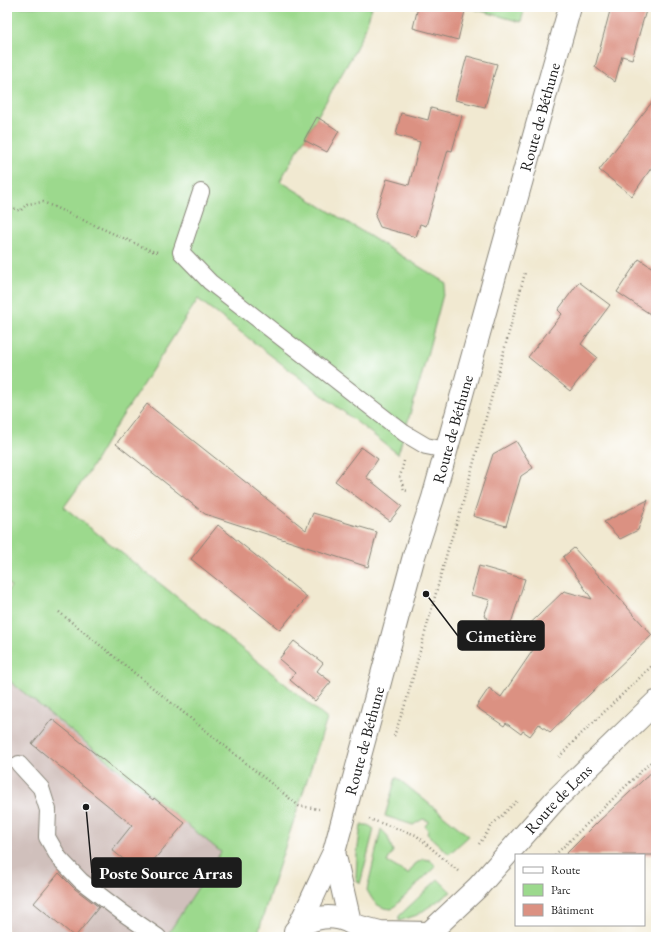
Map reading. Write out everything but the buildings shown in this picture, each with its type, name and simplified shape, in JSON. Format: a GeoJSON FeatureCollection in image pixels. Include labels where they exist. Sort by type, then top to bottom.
{"type":"FeatureCollection","features":[{"type":"Feature","properties":{"kind":"main road","name":"Route de Béthune"},"geometry":{"type":"LineString","coordinates":[[293,934],[309,906],[317,885],[334,852],[414,556],[433,498],[570,7]]}},
{"type":"Feature","properties":{"kind":"main road","name":"Route de Lens"},"geometry":{"type":"LineString","coordinates":[[427,935],[478,887],[556,799],[656,702]]}},
{"type":"Feature","properties":{"kind":"main road"},"geometry":{"type":"LineString","coordinates":[[334,852],[358,929]]}},
{"type":"Feature","properties":{"kind":"main road"},"geometry":{"type":"LineString","coordinates":[[293,934],[307,922],[322,917],[336,917],[358,929],[427,935]]}},
{"type":"Feature","properties":{"kind":"lane"},"geometry":{"type":"LineString","coordinates":[[201,192],[181,252],[210,282],[404,433],[426,446],[446,450]]}},
{"type":"Feature","properties":{"kind":"lane"},"geometry":{"type":"LineString","coordinates":[[19,764],[41,788],[48,810],[47,837],[59,858],[81,881],[158,937]]}},
{"type":"Feature","properties":{"kind":"path"},"geometry":{"type":"LineString","coordinates":[[7,204],[20,211],[27,204],[43,202],[152,251],[181,252]]}},
{"type":"Feature","properties":{"kind":"path"},"geometry":{"type":"LineString","coordinates":[[59,612],[298,806],[361,816],[416,836],[478,887]]}},
{"type":"Feature","properties":{"kind":"path"},"geometry":{"type":"LineString","coordinates":[[556,854],[656,757]]}},
{"type":"Feature","properties":{"kind":"shaded area"},"geometry":{"type":"Polygon","coordinates":[[[7,679],[221,852],[166,937],[7,937],[7,679]]]}},
{"type":"Feature","properties":{"kind":"green space"},"geometry":{"type":"Polygon","coordinates":[[[7,7],[372,7],[365,29],[351,58],[280,181],[446,283],[422,374],[398,454],[198,299],[114,429],[87,475],[64,507],[266,668],[327,719],[257,937],[166,937],[221,852],[7,679],[7,592],[11,586],[7,583],[7,7]]]}},
{"type":"Feature","properties":{"kind":"green space"},"geometry":{"type":"Polygon","coordinates":[[[467,7],[525,7],[521,22],[467,7]]]}},
{"type":"Feature","properties":{"kind":"green space"},"geometry":{"type":"Polygon","coordinates":[[[396,777],[469,836],[449,854],[427,834],[428,830],[425,826],[429,821],[423,819],[413,825],[385,816],[396,777]]]}},
{"type":"Feature","properties":{"kind":"green space"},"geometry":{"type":"Polygon","coordinates":[[[361,825],[368,825],[374,829],[360,884],[356,879],[357,854],[361,825]]]}},
{"type":"Feature","properties":{"kind":"green space"},"geometry":{"type":"Polygon","coordinates":[[[381,829],[387,835],[393,851],[387,862],[408,874],[415,864],[423,859],[430,860],[436,866],[392,909],[376,904],[367,890],[381,829]]]}},
{"type":"Feature","properties":{"kind":"green space"},"geometry":{"type":"Polygon","coordinates":[[[438,879],[451,892],[417,915],[399,921],[399,916],[438,879]]]}},
{"type":"Feature","properties":{"kind":"place","name":"Cimetière"},"geometry":{"type":"Point","coordinates":[426,594]}},
{"type":"Feature","properties":{"kind":"place","name":"Poste Source Arras"},"geometry":{"type":"Point","coordinates":[86,807]}}]}
